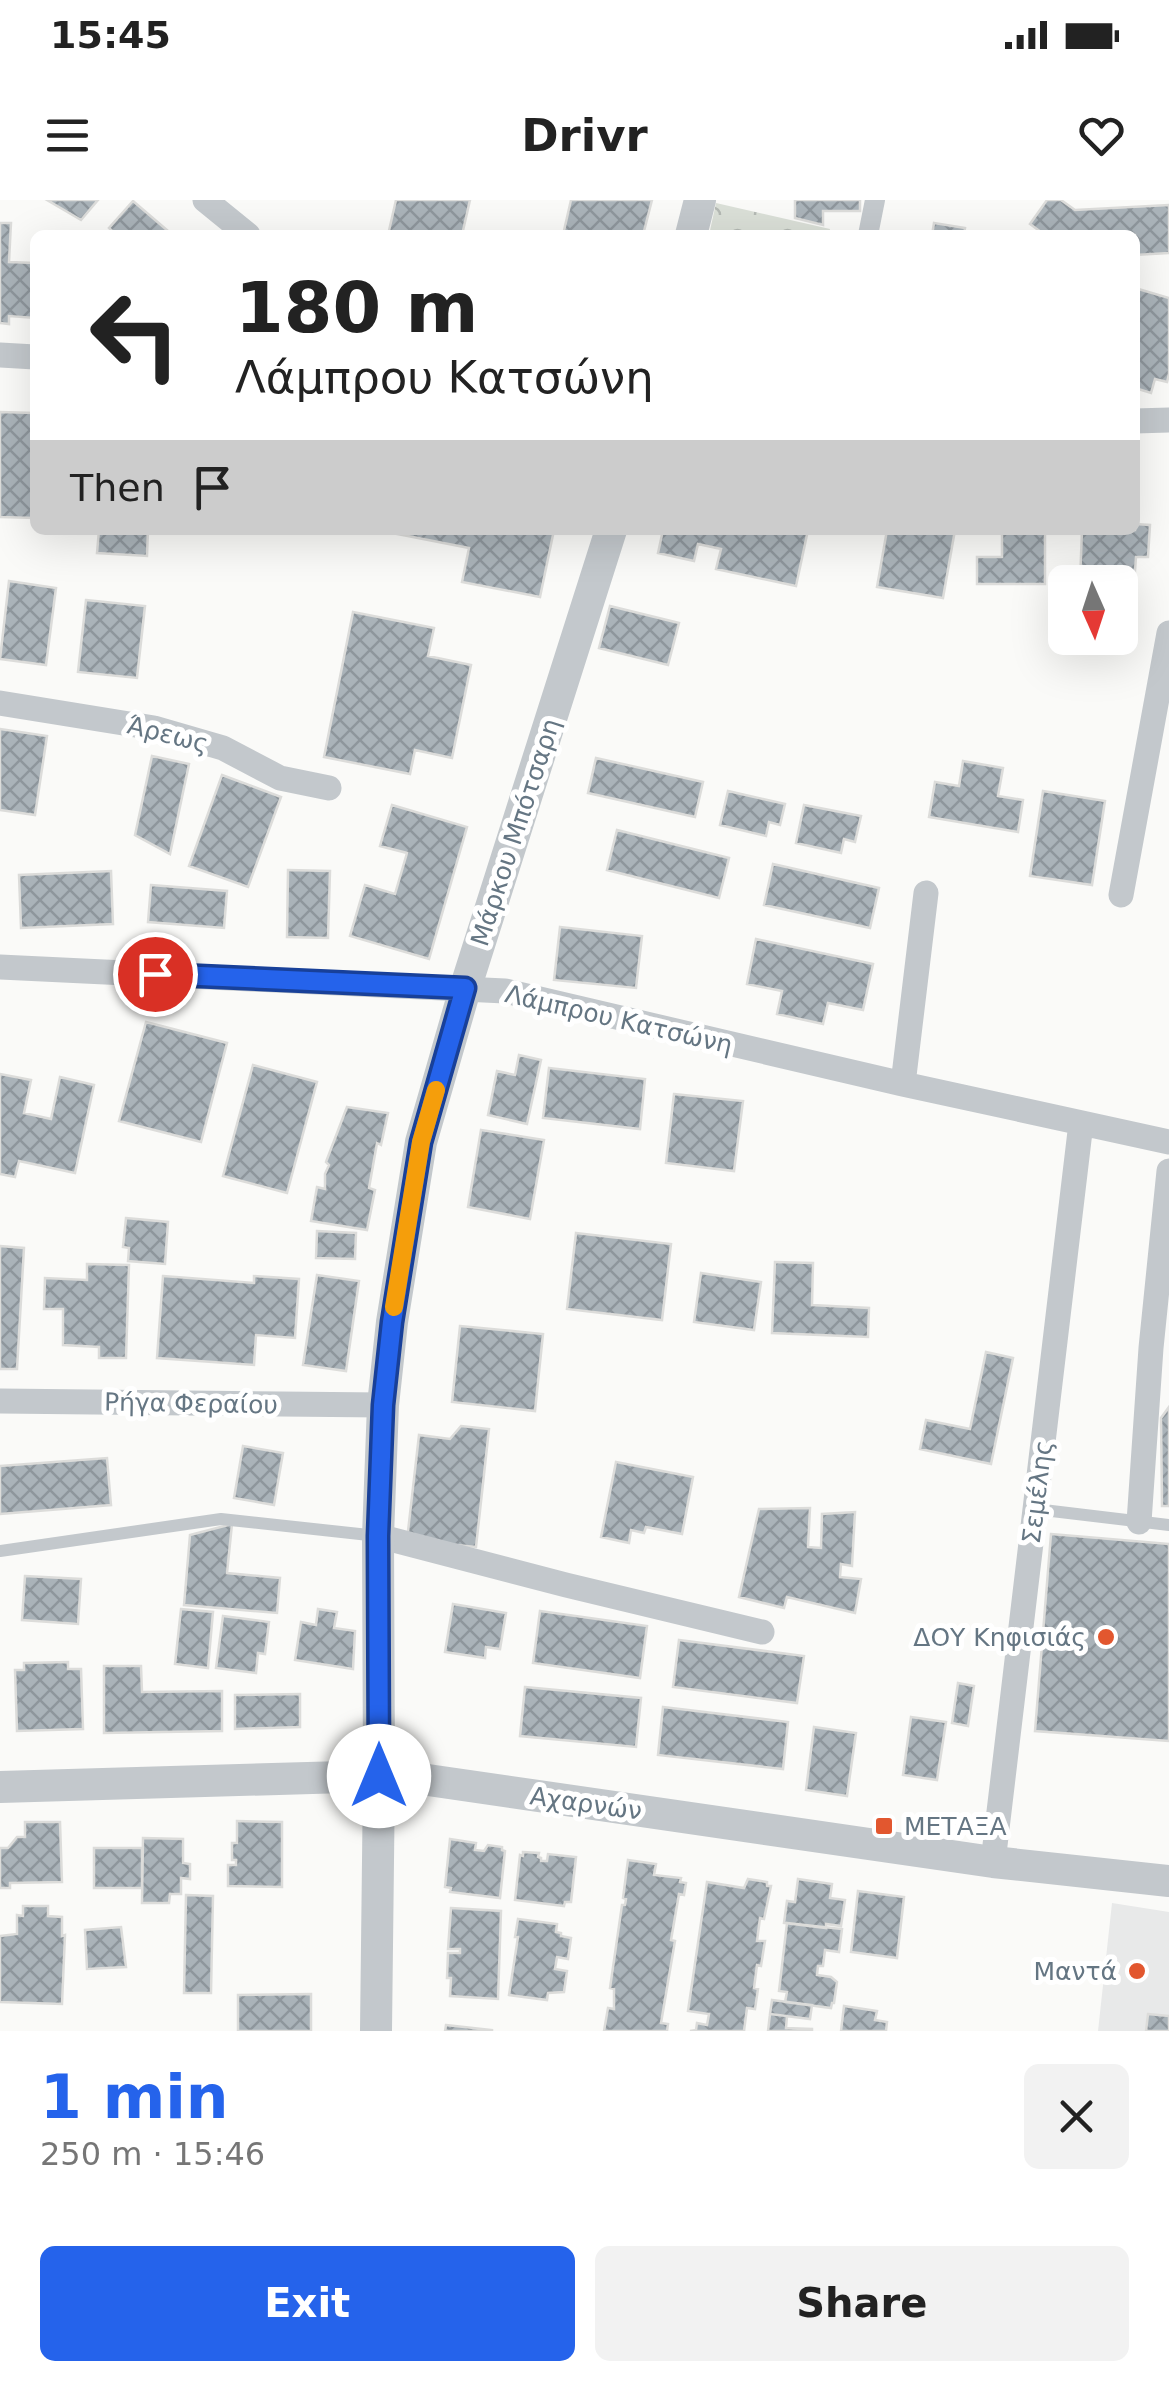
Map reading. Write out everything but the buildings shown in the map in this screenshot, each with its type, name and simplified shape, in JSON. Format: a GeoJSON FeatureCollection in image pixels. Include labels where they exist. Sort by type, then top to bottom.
{"type":"FeatureCollection","features":[{"type":"Feature","properties":{"kind":"street"},"geometry":{"type":"LineString","coordinates":[[205,200],[242,230]]}},
{"type":"Feature","properties":{"kind":"street"},"geometry":{"type":"LineString","coordinates":[[692,230],[700,200]]}},
{"type":"Feature","properties":{"kind":"street"},"geometry":{"type":"LineString","coordinates":[[869,230],[875,200]]}},
{"type":"Feature","properties":{"kind":"street"},"geometry":{"type":"LineString","coordinates":[[0,355],[30,357]]}},
{"type":"Feature","properties":{"kind":"street"},"geometry":{"type":"LineString","coordinates":[[1140,421],[1169,420]]}},
{"type":"Feature","properties":{"kind":"street","name":"Μάρκου Μπότσαρη"},"geometry":{"type":"LineString","coordinates":[[376,2031],[378,1536],[383,1405],[392,1322],[421,1142],[465,988],[608,535]]}},
{"type":"Feature","properties":{"kind":"street"},"geometry":{"type":"LineString","coordinates":[[1122,896],[1158,757],[1169,633]]}},
{"type":"Feature","properties":{"kind":"street","name":"Άρεως"},"geometry":{"type":"LineString","coordinates":[[0,702],[154,728],[223,748],[280,778],[329,788]]}},
{"type":"Feature","properties":{"kind":"street"},"geometry":{"type":"LineString","coordinates":[[904,1084],[926,893]]}},
{"type":"Feature","properties":{"kind":"street","name":"Λάμπρου Κατσώνη"},"geometry":{"type":"LineString","coordinates":[[0,967],[505,991],[1169,1142]]}},
{"type":"Feature","properties":{"kind":"street","name":"Σεμέλης"},"geometry":{"type":"LineString","coordinates":[[994,1862],[1081,1123]]}},
{"type":"Feature","properties":{"kind":"street"},"geometry":{"type":"LineString","coordinates":[[1139,1522],[1169,1171]]}},
{"type":"Feature","properties":{"kind":"street","name":"Ρήγα Φεραίου"},"geometry":{"type":"LineString","coordinates":[[0,1401],[383,1405]]}},
{"type":"Feature","properties":{"kind":"street"},"geometry":{"type":"LineString","coordinates":[[378,1536],[762,1632]]}},
{"type":"Feature","properties":{"kind":"street","name":"Αχαρνών"},"geometry":{"type":"LineString","coordinates":[[0,1787],[379,1776],[994,1862],[1169,1881]]}},
{"type":"Feature","properties":{"kind":"lane"},"geometry":{"type":"LineString","coordinates":[[1035,1509],[1169,1525]]}},
{"type":"Feature","properties":{"kind":"lane"},"geometry":{"type":"LineString","coordinates":[[0,1551],[221,1519],[378,1536]]}},
{"type":"Feature","properties":{"kind":"shaded area","name":"Μαντά"},"geometry":{"type":"Polygon","coordinates":[[[1112,1903],[1169,1912],[1169,2031],[1098,2031],[1112,1903]]]}},
{"type":"Feature","properties":{"kind":"green space"},"geometry":{"type":"Polygon","coordinates":[[[716,203],[830,229],[830,230],[710,230],[716,203]]]}},
{"type":"Feature","properties":{"kind":"slow traffic"},"geometry":{"type":"LineString","coordinates":[[394,1307],[421,1142],[436,1090]]}},
{"type":"Feature","properties":{"kind":"place","name":"ΔΟΥ Κηφισιάς"},"geometry":{"type":"Point","coordinates":[1106,1637]}},
{"type":"Feature","properties":{"kind":"place","name":"ΜΕΤΑΞΑ"},"geometry":{"type":"Point","coordinates":[884,1826]}},
{"type":"Feature","properties":{"kind":"place","name":"Μαντά"},"geometry":{"type":"Point","coordinates":[1137,1971]}},
{"type":"Feature","properties":{"kind":"route"},"geometry":{"type":"LineString","coordinates":[[155,974],[465,988],[421,1142],[392,1322],[383,1405],[378,1536],[379,1776]]}}]}
